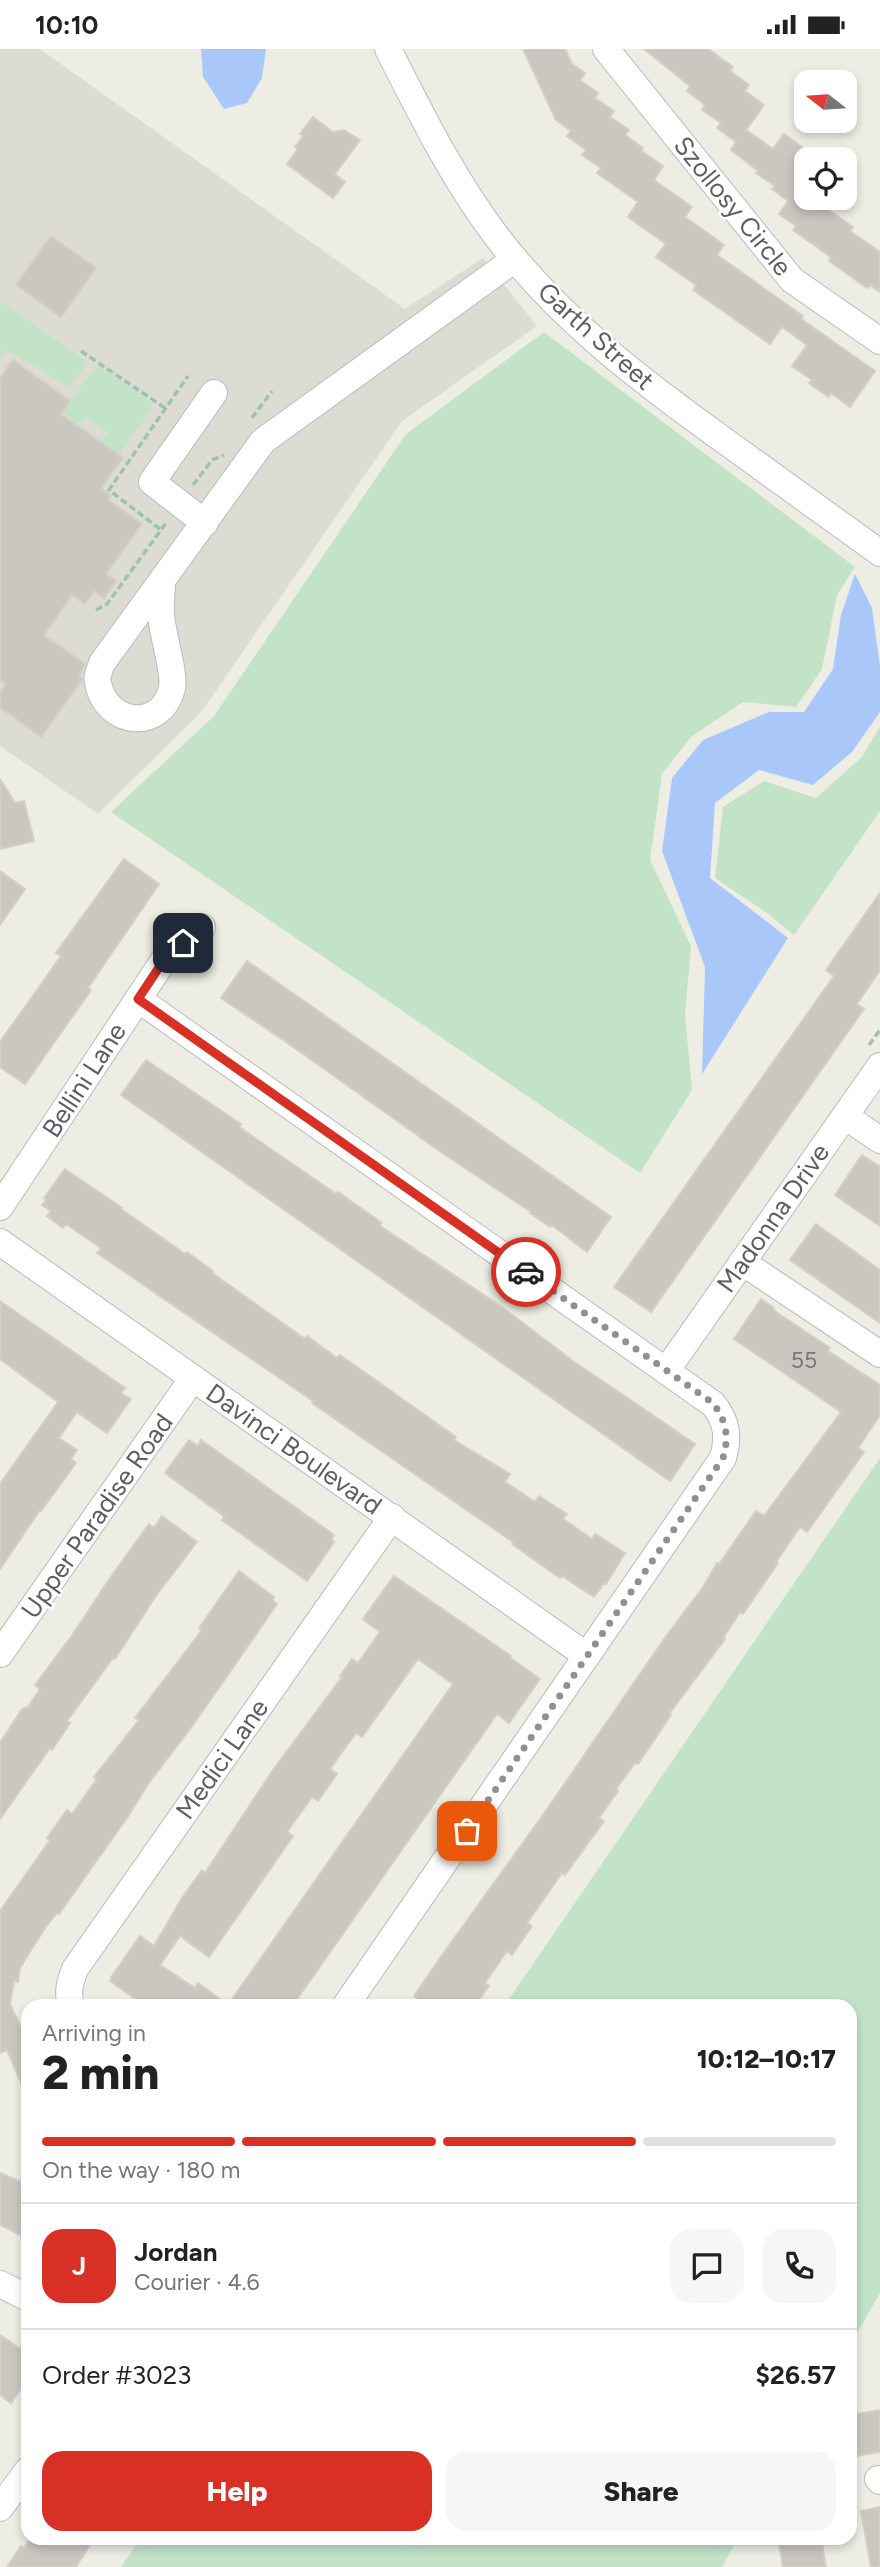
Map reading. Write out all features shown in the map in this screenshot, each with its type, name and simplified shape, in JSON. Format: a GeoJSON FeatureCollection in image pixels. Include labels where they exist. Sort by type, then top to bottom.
{"type":"FeatureCollection","features":[{"type":"Feature","properties":{"kind":"street","name":"Garth Street"},"geometry":{"type":"LineString","coordinates":[[388,49],[443,156],[468,196],[515,259],[574,323],[635,376],[880,553]]}},
{"type":"Feature","properties":{"kind":"street","name":"Szollosy Circle"},"geometry":{"type":"LineString","coordinates":[[606,49],[792,280],[878,336]]}},
{"type":"Feature","properties":{"kind":"street"},"geometry":{"type":"LineString","coordinates":[[162,582],[160,613],[172,685],[168,700],[158,711],[147,717],[128,719],[114,712],[104,699],[97,681],[102,663],[263,441],[515,259]]}},
{"type":"Feature","properties":{"kind":"street"},"geometry":{"type":"LineString","coordinates":[[205,523],[152,482],[214,393]]}},
{"type":"Feature","properties":{"kind":"street","name":"Bellini Lane"},"geometry":{"type":"LineString","coordinates":[[0,1207],[164,960],[202,927]]}},
{"type":"Feature","properties":{"kind":"street"},"geometry":{"type":"LineString","coordinates":[[138,999],[713,1403],[724,1422],[727,1444],[723,1458],[350,1999]]}},
{"type":"Feature","properties":{"kind":"street","name":"Madonna Drive"},"geometry":{"type":"LineString","coordinates":[[666,1371],[880,1066]]}},
{"type":"Feature","properties":{"kind":"street"},"geometry":{"type":"LineString","coordinates":[[845,1116],[880,1140]]}},
{"type":"Feature","properties":{"kind":"street","name":"Davinci Boulevard"},"geometry":{"type":"LineString","coordinates":[[0,1242],[587,1656]]}},
{"type":"Feature","properties":{"kind":"street"},"geometry":{"type":"LineString","coordinates":[[743,1262],[880,1354]]}},
{"type":"Feature","properties":{"kind":"street","name":"Upper Paradise Road"},"geometry":{"type":"LineString","coordinates":[[0,1654],[193,1378]]}},
{"type":"Feature","properties":{"kind":"street","name":"Medici Lane"},"geometry":{"type":"LineString","coordinates":[[70,1999],[70,1982],[75,1969],[392,1517]]}},
{"type":"Feature","properties":{"kind":"street"},"geometry":{"type":"LineString","coordinates":[[0,2284],[21,2294]]}},
{"type":"Feature","properties":{"kind":"street"},"geometry":{"type":"LineString","coordinates":[[0,2508],[21,2480]]}},
{"type":"Feature","properties":{"kind":"path"},"geometry":{"type":"LineString","coordinates":[[82,351],[165,408]]}},
{"type":"Feature","properties":{"kind":"shaded area"},"geometry":{"type":"Polygon","coordinates":[[[0,49],[40,49],[405,309],[483,258],[537,326],[402,421],[202,711],[98,814],[0,746],[0,49]]]}},
{"type":"Feature","properties":{"kind":"green space"},"geometry":{"type":"Polygon","coordinates":[[[0,301],[88,362],[69,387],[7,350],[0,359],[0,301]]]}},
{"type":"Feature","properties":{"kind":"green space"},"geometry":{"type":"Polygon","coordinates":[[[544,332],[855,567],[837,595],[822,669],[796,707],[743,702],[692,736],[662,774],[650,860],[691,946],[685,1015],[692,1090],[640,1173],[111,812],[214,716],[406,434],[544,332]]]}},
{"type":"Feature","properties":{"kind":"green space"},"geometry":{"type":"Polygon","coordinates":[[[95,367],[100,367],[151,402],[152,408],[120,454],[101,442],[108,433],[86,417],[81,425],[63,413],[95,367]]]}},
{"type":"Feature","properties":{"kind":"green space"},"geometry":{"type":"Polygon","coordinates":[[[880,727],[880,811],[794,935],[715,878],[723,807],[764,781],[816,798],[862,757],[880,727]]]}},
{"type":"Feature","properties":{"kind":"green space"},"geometry":{"type":"Polygon","coordinates":[[[880,1458],[880,2293],[857,2333],[857,1999],[509,1999],[880,1458]]]}},
{"type":"Feature","properties":{"kind":"green space"},"geometry":{"type":"Polygon","coordinates":[[[136,2545],[734,2545],[722,2567],[121,2567],[136,2545]]]}},
{"type":"Feature","properties":{"kind":"water"},"geometry":{"type":"Polygon","coordinates":[[[201,49],[266,49],[262,78],[247,103],[224,109],[203,77],[201,49]]]}},
{"type":"Feature","properties":{"kind":"water"},"geometry":{"type":"Polygon","coordinates":[[[855,574],[872,608],[880,667],[880,712],[852,752],[813,785],[759,770],[715,803],[710,878],[788,938],[702,1074],[705,967],[662,851],[672,778],[703,740],[769,712],[804,712],[833,669],[841,615],[855,574]]]}},
{"type":"Feature","properties":{"kind":"building"},"geometry":{"type":"Polygon","coordinates":[[[523,49],[565,49],[572,64],[585,73],[580,80],[598,93],[595,98],[614,111],[610,117],[629,130],[625,135],[643,148],[641,151],[663,166],[654,180],[692,207],[685,217],[724,245],[717,255],[875,371],[850,407],[831,393],[829,397],[809,383],[812,380],[792,366],[807,345],[782,327],[770,344],[693,290],[696,285],[656,257],[666,244],[628,217],[638,202],[597,173],[601,168],[582,155],[586,150],[567,136],[571,131],[556,120],[523,49]]]}},
{"type":"Feature","properties":{"kind":"building"},"geometry":{"type":"Polygon","coordinates":[[[644,49],[708,49],[733,67],[730,71],[749,85],[745,91],[764,105],[746,130],[773,149],[784,134],[802,147],[794,147],[794,210],[828,210],[853,227],[850,231],[880,252],[880,292],[870,285],[867,288],[829,261],[831,257],[793,230],[796,226],[779,214],[788,201],[772,189],[775,186],[731,150],[736,142],[717,128],[721,123],[702,110],[705,105],[687,91],[690,86],[644,49]]]}},
{"type":"Feature","properties":{"kind":"building"},"geometry":{"type":"Polygon","coordinates":[[[313,117],[333,132],[344,130],[360,140],[335,174],[345,182],[333,198],[287,164],[298,149],[295,147],[303,136],[300,134],[313,117]]]}},
{"type":"Feature","properties":{"kind":"building"},"geometry":{"type":"Polygon","coordinates":[[[51,236],[96,268],[61,317],[16,285],[51,236]]]}},
{"type":"Feature","properties":{"kind":"building"},"geometry":{"type":"Polygon","coordinates":[[[13,360],[70,401],[61,414],[123,458],[101,488],[111,496],[108,500],[142,524],[106,574],[116,581],[104,598],[94,591],[85,604],[72,595],[44,635],[85,664],[79,675],[82,680],[41,737],[0,707],[0,693],[6,684],[0,680],[0,378],[13,360]]]}},
{"type":"Feature","properties":{"kind":"building"},"geometry":{"type":"Polygon","coordinates":[[[0,779],[15,803],[24,801],[34,841],[0,849],[0,779]]]}},
{"type":"Feature","properties":{"kind":"building"},"geometry":{"type":"Polygon","coordinates":[[[124,859],[159,884],[88,988],[91,990],[25,1084],[0,1067],[0,1042],[61,956],[56,953],[124,859]]]}},
{"type":"Feature","properties":{"kind":"building"},"geometry":{"type":"Polygon","coordinates":[[[0,871],[25,889],[0,925],[0,871]]]}},
{"type":"Feature","properties":{"kind":"building"},"geometry":{"type":"Polygon","coordinates":[[[880,893],[880,970],[857,1004],[864,1009],[651,1312],[614,1287],[834,976],[826,970],[880,893]]]}},
{"type":"Feature","properties":{"kind":"building"},"geometry":{"type":"Polygon","coordinates":[[[247,961],[611,1217],[587,1252],[552,1225],[550,1227],[221,998],[247,961]]]}},
{"type":"Feature","properties":{"kind":"building"},"geometry":{"type":"Polygon","coordinates":[[[146,1060],[695,1444],[670,1481],[121,1095],[146,1060]]]}},
{"type":"Feature","properties":{"kind":"building"},"geometry":{"type":"Polygon","coordinates":[[[862,1155],[880,1167],[880,1226],[835,1195],[862,1155]]]}},
{"type":"Feature","properties":{"kind":"building"},"geometry":{"type":"Polygon","coordinates":[[[65,1169],[185,1254],[187,1252],[305,1339],[307,1336],[337,1358],[340,1355],[456,1437],[454,1440],[510,1474],[505,1482],[535,1502],[539,1496],[567,1514],[563,1519],[592,1539],[595,1534],[625,1553],[606,1584],[604,1583],[594,1597],[562,1576],[560,1578],[512,1544],[513,1542],[312,1403],[313,1401],[97,1253],[101,1248],[66,1224],[63,1228],[47,1216],[51,1211],[42,1205],[46,1200],[44,1198],[65,1169]]]}},
{"type":"Feature","properties":{"kind":"building"},"geometry":{"type":"Polygon","coordinates":[[[816,1224],[880,1270],[880,1323],[790,1260],[816,1224]]]}},
{"type":"Feature","properties":{"kind":"building"},"geometry":{"type":"Polygon","coordinates":[[[761,1299],[830,1348],[828,1351],[880,1385],[880,1415],[858,1448],[864,1452],[807,1532],[800,1527],[743,1614],[740,1612],[723,1638],[725,1639],[669,1714],[671,1715],[638,1764],[635,1763],[616,1789],[618,1791],[599,1818],[604,1821],[565,1875],[562,1873],[527,1923],[532,1926],[512,1955],[507,1951],[485,1983],[489,1986],[479,1999],[416,1999],[414,1996],[440,1958],[703,1587],[717,1563],[719,1564],[756,1511],[764,1516],[841,1412],[734,1339],[761,1299]]]}},
{"type":"Feature","properties":{"kind":"building"},"geometry":{"type":"Polygon","coordinates":[[[0,1301],[125,1388],[121,1393],[131,1399],[107,1433],[77,1412],[59,1438],[77,1450],[71,1459],[76,1463],[0,1569],[0,1484],[58,1402],[0,1359],[0,1301]]]}},
{"type":"Feature","properties":{"kind":"building"},"geometry":{"type":"Polygon","coordinates":[[[189,1440],[198,1446],[201,1440],[334,1535],[331,1539],[334,1542],[307,1581],[222,1520],[225,1517],[165,1473],[189,1440]]]}},
{"type":"Feature","properties":{"kind":"building"},"geometry":{"type":"Polygon","coordinates":[[[162,1516],[197,1542],[155,1597],[115,1659],[113,1658],[67,1721],[70,1723],[52,1750],[50,1748],[0,1819],[0,1743],[22,1709],[28,1707],[40,1689],[35,1685],[110,1578],[149,1524],[154,1528],[162,1516]]]}},
{"type":"Feature","properties":{"kind":"building"},"geometry":{"type":"Polygon","coordinates":[[[239,1571],[274,1597],[272,1600],[277,1604],[59,1914],[57,1913],[45,1928],[20,1968],[18,1982],[14,1981],[10,2004],[21,2028],[21,2083],[7,2050],[0,2053],[0,1911],[50,1840],[47,1838],[67,1810],[72,1814],[97,1779],[94,1777],[139,1720],[135,1718],[202,1630],[199,1628],[239,1571]]]}},
{"type":"Feature","properties":{"kind":"building"},"geometry":{"type":"Polygon","coordinates":[[[394,1576],[540,1679],[509,1723],[497,1714],[297,1999],[232,1999],[453,1684],[418,1659],[362,1737],[356,1733],[330,1769],[337,1774],[318,1801],[312,1797],[287,1832],[293,1836],[209,1957],[180,1936],[160,1965],[195,1988],[198,1983],[220,1999],[136,1999],[110,1981],[140,1936],[154,1946],[182,1898],[202,1870],[205,1873],[273,1770],[342,1677],[340,1676],[352,1659],[358,1663],[380,1632],[363,1619],[394,1576]]]}},
{"type":"Feature","properties":{"kind":"building"},"geometry":{"type":"Polygon","coordinates":[[[0,2173],[21,2182],[21,2236],[0,2225],[0,2173]]]}},
{"type":"Feature","properties":{"kind":"building"},"geometry":{"type":"Polygon","coordinates":[[[0,2335],[21,2349],[21,2388],[11,2403],[0,2395],[0,2335]]]}},
{"type":"Feature","properties":{"kind":"building"},"geometry":{"type":"Polygon","coordinates":[[[880,2410],[880,2452],[857,2456],[857,2414],[880,2410]]]}},
{"type":"Feature","properties":{"kind":"building"},"geometry":{"type":"Polygon","coordinates":[[[880,2507],[880,2567],[871,2567],[861,2511],[880,2507]]]}},
{"type":"Feature","properties":{"kind":"building"},"geometry":{"type":"Polygon","coordinates":[[[26,2545],[90,2545],[76,2567],[7,2567],[21,2546],[24,2548],[26,2545]]]}},
{"type":"Feature","properties":{"kind":"building"},"geometry":{"type":"Polygon","coordinates":[[[779,2545],[822,2545],[826,2567],[783,2567],[779,2545]]]}},
{"type":"Feature","properties":{"kind":"way so far"},"geometry":{"type":"LineString","coordinates":[[467,1831],[723,1458],[727,1444],[727,1429],[722,1415],[713,1403],[526,1272]]}},
{"type":"Feature","properties":{"kind":"route"},"geometry":{"type":"LineString","coordinates":[[183,943],[164,960],[138,999],[526,1272]]}}]}
